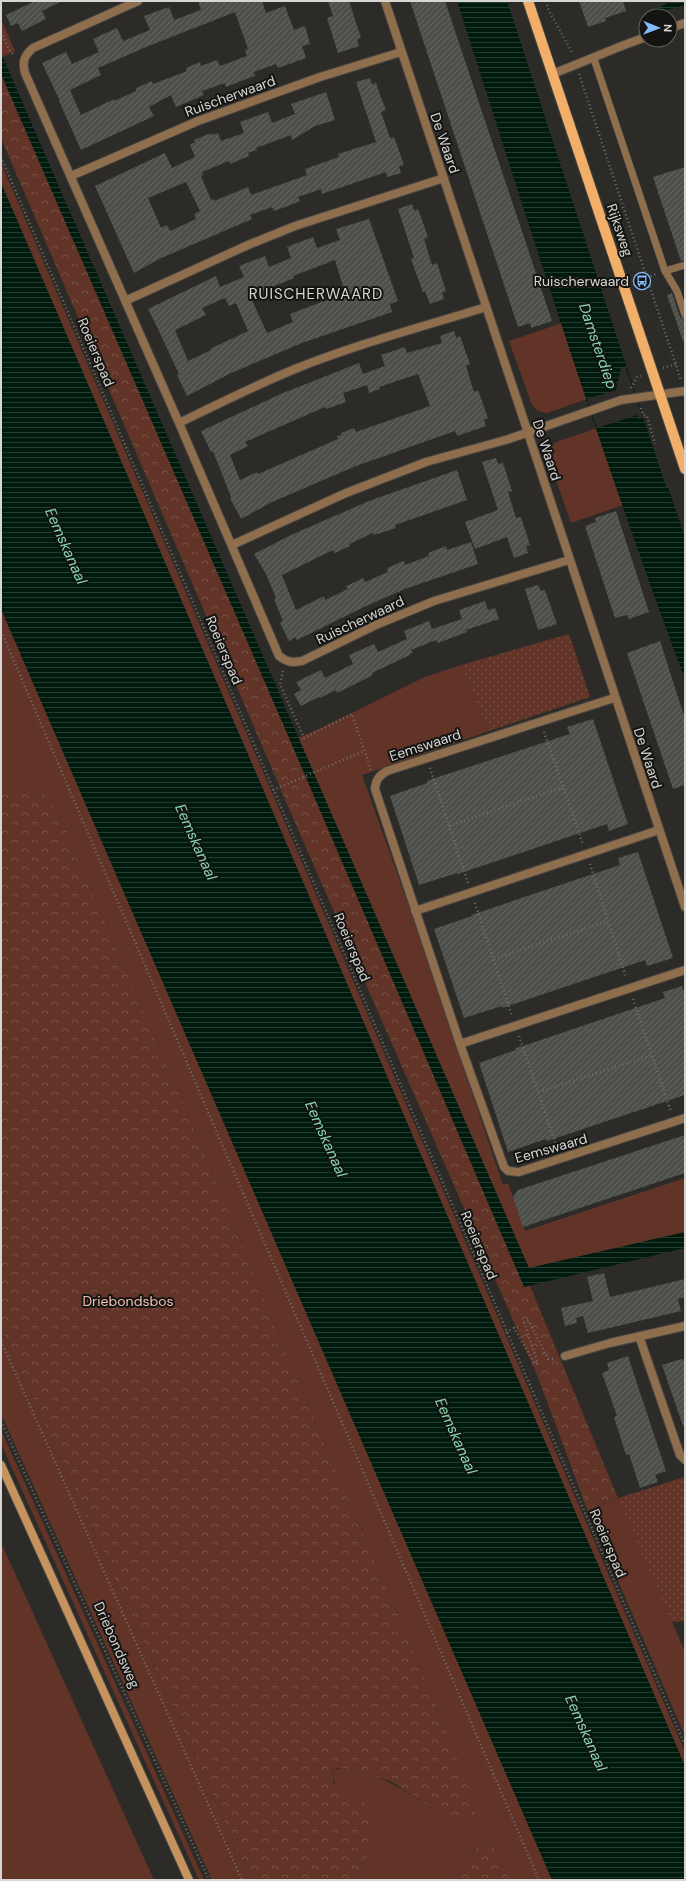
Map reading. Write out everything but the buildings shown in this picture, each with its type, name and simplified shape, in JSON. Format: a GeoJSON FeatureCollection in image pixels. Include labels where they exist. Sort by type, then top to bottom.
{"type":"FeatureCollection","features":[{"type":"Feature","properties":{"kind":"main road","name":"Rijksweg"},"geometry":{"type":"LineString","coordinates":[[528,1],[685,469]]}},
{"type":"Feature","properties":{"kind":"street"},"geometry":{"type":"LineString","coordinates":[[138,1],[33,48],[26,53],[22,63],[24,73],[71,176],[279,656],[286,662]]}},
{"type":"Feature","properties":{"kind":"street","name":"De Waard"},"geometry":{"type":"LineString","coordinates":[[385,1],[528,432],[614,698],[685,907]]}},
{"type":"Feature","properties":{"kind":"street"},"geometry":{"type":"LineString","coordinates":[[552,74],[594,59],[617,47],[638,40]]}},
{"type":"Feature","properties":{"kind":"street","name":"Ruischerwaard"},"geometry":{"type":"LineString","coordinates":[[71,176],[198,121],[320,76],[402,52]]}},
{"type":"Feature","properties":{"kind":"street"},"geometry":{"type":"LineString","coordinates":[[125,301],[241,248],[295,226],[444,178]]}},
{"type":"Feature","properties":{"kind":"street"},"geometry":{"type":"LineString","coordinates":[[179,423],[264,382],[297,368],[361,345],[486,307]]}},
{"type":"Feature","properties":{"kind":"street"},"geometry":{"type":"LineString","coordinates":[[232,545],[353,490],[426,462],[528,432],[621,400],[685,391]]}},
{"type":"Feature","properties":{"kind":"street","name":"Ruischerwaard"},"geometry":{"type":"LineString","coordinates":[[286,662],[294,663],[302,661],[376,625],[434,601],[569,560]]}},
{"type":"Feature","properties":{"kind":"street","name":"Eemswaard"},"geometry":{"type":"LineString","coordinates":[[614,698],[387,771],[376,781],[377,796],[460,1044],[504,1167],[508,1172],[519,1172],[561,1160],[685,1118]]}},
{"type":"Feature","properties":{"kind":"street"},"geometry":{"type":"LineString","coordinates":[[415,911],[659,830]]}},
{"type":"Feature","properties":{"kind":"street"},"geometry":{"type":"LineString","coordinates":[[460,1044],[685,970]]}},
{"type":"Feature","properties":{"kind":"street"},"geometry":{"type":"LineString","coordinates":[[565,1356],[639,1336],[685,1326]]}},
{"type":"Feature","properties":{"kind":"street"},"geometry":{"type":"LineString","coordinates":[[639,1336],[680,1455],[685,1460]]}},
{"type":"Feature","properties":{"kind":"street"},"geometry":{"type":"LineString","coordinates":[[1,1465],[189,1880]]}},
{"type":"Feature","properties":{"kind":"lane"},"geometry":{"type":"LineString","coordinates":[[594,59],[665,271],[677,291],[685,315]]}},
{"type":"Feature","properties":{"kind":"lane"},"geometry":{"type":"LineString","coordinates":[[665,271],[685,265]]}},
{"type":"Feature","properties":{"kind":"path","name":"Rijksweg"},"geometry":{"type":"LineString","coordinates":[[546,1],[549,11],[572,53],[649,288],[685,391]]}},
{"type":"Feature","properties":{"kind":"path"},"geometry":{"type":"LineString","coordinates":[[1,32],[10,52],[22,63]]}},
{"type":"Feature","properties":{"kind":"path","name":"Roeierspad"},"geometry":{"type":"LineString","coordinates":[[1,157],[685,1745]]}},
{"type":"Feature","properties":{"kind":"path"},"geometry":{"type":"LineString","coordinates":[[637,398],[643,415],[646,416],[655,444]]}},
{"type":"Feature","properties":{"kind":"path"},"geometry":{"type":"LineString","coordinates":[[1,631],[540,1880]]}},
{"type":"Feature","properties":{"kind":"path"},"geometry":{"type":"LineString","coordinates":[[286,662],[280,684],[304,738],[352,714],[376,781]]}},
{"type":"Feature","properties":{"kind":"path"},"geometry":{"type":"LineString","coordinates":[[540,722],[564,787],[674,1122]]}},
{"type":"Feature","properties":{"kind":"path"},"geometry":{"type":"LineString","coordinates":[[273,790],[364,751]]}},
{"type":"Feature","properties":{"kind":"path"},"geometry":{"type":"LineString","coordinates":[[426,758],[561,1160]]}},
{"type":"Feature","properties":{"kind":"path"},"geometry":{"type":"LineString","coordinates":[[448,826],[564,787]]}},
{"type":"Feature","properties":{"kind":"path"},"geometry":{"type":"LineString","coordinates":[[494,959],[608,921]]}},
{"type":"Feature","properties":{"kind":"path"},"geometry":{"type":"LineString","coordinates":[[539,1092],[652,1055]]}},
{"type":"Feature","properties":{"kind":"path"},"geometry":{"type":"LineString","coordinates":[[506,1332],[514,1328],[535,1364],[538,1363],[524,1323],[529,1322],[548,1359],[552,1360],[565,1356]]}},
{"type":"Feature","properties":{"kind":"path"},"geometry":{"type":"LineString","coordinates":[[1,1341],[242,1880]]}},
{"type":"Feature","properties":{"kind":"path","name":"Driebondsweg"},"geometry":{"type":"LineString","coordinates":[[1,1421],[209,1880]]}},
{"type":"Feature","properties":{"kind":"green space"},"geometry":{"type":"Polygon","coordinates":[[[1,19],[15,51],[1,58],[1,19]]]}},
{"type":"Feature","properties":{"kind":"green space"},"geometry":{"type":"Polygon","coordinates":[[[1,66],[525,1279],[530,1286],[618,1498],[587,1509],[537,1375],[290,811],[1,138],[1,66]]]}},
{"type":"Feature","properties":{"kind":"green space"},"geometry":{"type":"Polygon","coordinates":[[[1,163],[685,1752],[685,1766],[1,183],[1,163]]]}},
{"type":"Feature","properties":{"kind":"green space"},"geometry":{"type":"Polygon","coordinates":[[[562,323],[587,399],[547,413],[538,411],[532,405],[509,341],[562,323]]]}},
{"type":"Feature","properties":{"kind":"green space"},"geometry":{"type":"Polygon","coordinates":[[[597,428],[623,505],[571,523],[548,457],[550,448],[556,442],[597,428]]]}},
{"type":"Feature","properties":{"kind":"green space"},"geometry":{"type":"Polygon","coordinates":[[[1,609],[552,1880],[510,1880],[492,1843],[477,1848],[470,1856],[463,1870],[454,1877],[446,1880],[362,1880],[368,1851],[364,1802],[351,1798],[341,1792],[335,1784],[332,1770],[344,1768],[371,1774],[399,1788],[435,1810],[471,1794],[435,1701],[298,1382],[208,1162],[60,815],[47,796],[29,789],[1,790],[1,609]]]}},
{"type":"Feature","properties":{"kind":"green space"},"geometry":{"type":"Polygon","coordinates":[[[569,634],[590,697],[489,731],[461,665],[569,634]]]}},
{"type":"Feature","properties":{"kind":"green space"},"geometry":{"type":"Polygon","coordinates":[[[461,665],[489,731],[362,775],[417,929],[503,1185],[508,1183],[525,1231],[685,1178],[685,1232],[521,1270],[291,741],[425,677],[461,665]]]}},
{"type":"Feature","properties":{"kind":"green space","name":"Driebondsbos"},"geometry":{"type":"Polygon","coordinates":[[[10,788],[29,789],[47,796],[60,815],[208,1162],[298,1382],[435,1701],[471,1794],[475,1813],[470,1820],[435,1810],[392,1782],[357,1770],[337,1768],[332,1770],[333,1782],[338,1789],[350,1798],[364,1802],[371,1812],[368,1851],[362,1880],[251,1880],[1,1327],[1,790],[10,788]]]}},
{"type":"Feature","properties":{"kind":"green space"},"geometry":{"type":"Polygon","coordinates":[[[1,1327],[251,1880],[212,1880],[1,1414],[1,1327]]]}},
{"type":"Feature","properties":{"kind":"green space"},"geometry":{"type":"Polygon","coordinates":[[[1,1430],[204,1880],[199,1880],[1,1444],[1,1430]]]}},
{"type":"Feature","properties":{"kind":"green space"},"geometry":{"type":"Polygon","coordinates":[[[685,1477],[685,1621],[672,1622],[618,1498],[685,1477]]]}},
{"type":"Feature","properties":{"kind":"green space"},"geometry":{"type":"Polygon","coordinates":[[[619,1498],[685,1652],[685,1736],[587,1509],[619,1498]]]}},
{"type":"Feature","properties":{"kind":"green space"},"geometry":{"type":"Polygon","coordinates":[[[1,1543],[14,1571],[154,1880],[1,1880],[1,1543]]]}},
{"type":"Feature","properties":{"kind":"green space"},"geometry":{"type":"Polygon","coordinates":[[[492,1843],[510,1880],[446,1880],[454,1877],[463,1870],[470,1856],[477,1848],[492,1843]]]}},
{"type":"Feature","properties":{"kind":"water","name":"Damsterdiep"},"geometry":{"type":"Polygon","coordinates":[[[457,1],[507,1],[666,487],[668,487],[685,537],[685,679],[595,426],[457,1]]]}},
{"type":"Feature","properties":{"kind":"water"},"geometry":{"type":"Polygon","coordinates":[[[673,1],[685,1],[685,5],[674,8],[657,8],[673,1]]]}},
{"type":"Feature","properties":{"kind":"water"},"geometry":{"type":"Polygon","coordinates":[[[1,53],[529,1268],[685,1232],[685,1248],[524,1287],[283,724],[1,74],[1,53]]]}},
{"type":"Feature","properties":{"kind":"water","name":"Eemskanaal"},"geometry":{"type":"Polygon","coordinates":[[[1,183],[685,1766],[685,1880],[552,1880],[1,609],[1,183]]]}},
{"type":"Feature","properties":{"kind":"pier"},"geometry":{"type":"Polygon","coordinates":[[[625,366],[643,418],[639,419],[637,415],[597,428],[587,399],[616,390],[621,368],[625,366]]]}},
{"type":"Feature","properties":{"kind":"place","name":"Ruischerwaard"},"geometry":{"type":"Point","coordinates":[642,281]}},
{"type":"Feature","properties":{"kind":"district","name":"RUISCHERWAARD"},"geometry":{"type":"Point","coordinates":[316,294]}}]}
